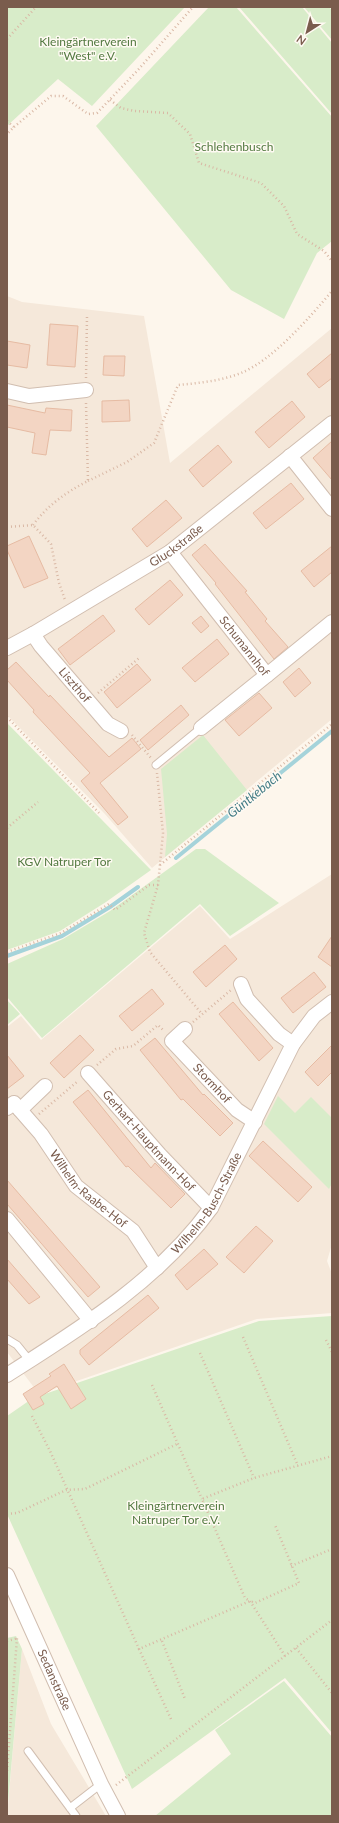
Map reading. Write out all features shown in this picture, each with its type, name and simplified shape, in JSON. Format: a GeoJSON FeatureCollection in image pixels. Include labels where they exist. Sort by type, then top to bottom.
{"type":"FeatureCollection","features":[{"type":"Feature","properties":{"kind":"street"},"geometry":{"type":"LineString","coordinates":[[7,391],[29,396],[86,390]]}},
{"type":"Feature","properties":{"kind":"street","name":"Gluckstraße"},"geometry":{"type":"LineString","coordinates":[[7,648],[170,552],[332,423]]}},
{"type":"Feature","properties":{"kind":"street"},"geometry":{"type":"LineString","coordinates":[[290,456],[332,509]]}},
{"type":"Feature","properties":{"kind":"street","name":"Schumannhof"},"geometry":{"type":"LineString","coordinates":[[170,552],[266,675],[201,728]]}},
{"type":"Feature","properties":{"kind":"street"},"geometry":{"type":"LineString","coordinates":[[266,675],[332,622]]}},
{"type":"Feature","properties":{"kind":"street","name":"Liszthof"},"geometry":{"type":"LineString","coordinates":[[33,634],[41,646],[108,724],[121,731]]}},
{"type":"Feature","properties":{"kind":"street"},"geometry":{"type":"LineString","coordinates":[[242,984],[247,999],[279,1034],[293,1044]]}},
{"type":"Feature","properties":{"kind":"street","name":"Wilhelm-Busch-Straße"},"geometry":{"type":"LineString","coordinates":[[7,1375],[91,1321],[157,1268],[194,1232],[211,1208],[293,1044],[314,1016],[332,1002]]}},
{"type":"Feature","properties":{"kind":"street"},"geometry":{"type":"LineString","coordinates":[[172,1041],[185,1029]]}},
{"type":"Feature","properties":{"kind":"street","name":"Stormhof"},"geometry":{"type":"LineString","coordinates":[[172,1041],[237,1110],[255,1122]]}},
{"type":"Feature","properties":{"kind":"street","name":"Gerhart-Hauptmann-Hof"},"geometry":{"type":"LineString","coordinates":[[88,1073],[160,1155],[211,1208]]}},
{"type":"Feature","properties":{"kind":"street","name":"Wilhelm-Raabe-Hof"},"geometry":{"type":"LineString","coordinates":[[45,1086],[14,1109],[30,1122],[41,1134],[76,1186],[133,1231],[157,1268]]}},
{"type":"Feature","properties":{"kind":"street"},"geometry":{"type":"LineString","coordinates":[[7,1219],[91,1321]]}},
{"type":"Feature","properties":{"kind":"street","name":"Sedanstraße"},"geometry":{"type":"LineString","coordinates":[[7,1575],[103,1789],[118,1816]]}},
{"type":"Feature","properties":{"kind":"lane"},"geometry":{"type":"LineString","coordinates":[[156,765],[201,728]]}},
{"type":"Feature","properties":{"kind":"lane"},"geometry":{"type":"LineString","coordinates":[[7,1339],[17,1346],[30,1361]]}},
{"type":"Feature","properties":{"kind":"lane"},"geometry":{"type":"LineString","coordinates":[[28,1751],[76,1816]]}},
{"type":"Feature","properties":{"kind":"lane"},"geometry":{"type":"LineString","coordinates":[[70,1808],[103,1789]]}},
{"type":"Feature","properties":{"kind":"path"},"geometry":{"type":"LineString","coordinates":[[7,39],[36,7]]}},
{"type":"Feature","properties":{"kind":"path"},"geometry":{"type":"LineString","coordinates":[[7,134],[51,96],[63,96],[88,114],[97,113],[193,7]]}},
{"type":"Feature","properties":{"kind":"path"},"geometry":{"type":"LineString","coordinates":[[110,100],[121,108],[134,111],[168,113],[190,134],[199,163],[261,182],[284,206],[297,234],[324,252],[332,261]]}},
{"type":"Feature","properties":{"kind":"path"},"geometry":{"type":"LineString","coordinates":[[7,121],[14,127]]}},
{"type":"Feature","properties":{"kind":"path"},"geometry":{"type":"LineString","coordinates":[[33,525],[38,517],[68,491],[127,462],[154,443],[178,385],[213,381],[242,373],[267,357],[288,338],[332,291]]}},
{"type":"Feature","properties":{"kind":"path"},"geometry":{"type":"LineString","coordinates":[[87,316],[86,390],[88,481]]}},
{"type":"Feature","properties":{"kind":"path"},"geometry":{"type":"LineString","coordinates":[[7,527],[33,525]]}},
{"type":"Feature","properties":{"kind":"path"},"geometry":{"type":"LineString","coordinates":[[33,525],[50,544],[59,583],[69,612]]}},
{"type":"Feature","properties":{"kind":"path"},"geometry":{"type":"LineString","coordinates":[[88,701],[139,658]]}},
{"type":"Feature","properties":{"kind":"path"},"geometry":{"type":"LineString","coordinates":[[7,717],[101,815]]}},
{"type":"Feature","properties":{"kind":"path"},"geometry":{"type":"LineString","coordinates":[[160,866],[332,724]]}},
{"type":"Feature","properties":{"kind":"path"},"geometry":{"type":"LineString","coordinates":[[121,731],[133,736],[156,765],[163,834],[158,885],[144,933],[150,952],[202,1014],[226,993],[242,984]]}},
{"type":"Feature","properties":{"kind":"path"},"geometry":{"type":"LineString","coordinates":[[7,828],[38,802]]}},
{"type":"Feature","properties":{"kind":"path"},"geometry":{"type":"LineString","coordinates":[[7,952],[61,933],[109,904],[115,910],[150,885],[158,885]]}},
{"type":"Feature","properties":{"kind":"path"},"geometry":{"type":"LineString","coordinates":[[30,1122],[116,1049],[133,1046],[158,1025],[172,1041]]}},
{"type":"Feature","properties":{"kind":"path"},"geometry":{"type":"LineString","coordinates":[[243,1337],[298,1466]]}},
{"type":"Feature","properties":{"kind":"path"},"geometry":{"type":"LineString","coordinates":[[326,1340],[332,1352]]}},
{"type":"Feature","properties":{"kind":"path"},"geometry":{"type":"LineString","coordinates":[[200,1353],[254,1478]]}},
{"type":"Feature","properties":{"kind":"path"},"geometry":{"type":"LineString","coordinates":[[152,1385],[245,1598],[255,1603],[299,1583],[275,1525]]}},
{"type":"Feature","properties":{"kind":"path"},"geometry":{"type":"LineString","coordinates":[[32,1416],[50,1451],[66,1490],[171,1719]]}},
{"type":"Feature","properties":{"kind":"path"},"geometry":{"type":"LineString","coordinates":[[7,1514],[17,1513],[66,1490],[85,1488],[177,1444]]}},
{"type":"Feature","properties":{"kind":"path"},"geometry":{"type":"LineString","coordinates":[[202,1499],[254,1478],[332,1456]]}},
{"type":"Feature","properties":{"kind":"path"},"geometry":{"type":"LineString","coordinates":[[291,1566],[332,1549]]}},
{"type":"Feature","properties":{"kind":"path"},"geometry":{"type":"LineString","coordinates":[[139,1649],[162,1641],[250,1601]]}},
{"type":"Feature","properties":{"kind":"path"},"geometry":{"type":"LineString","coordinates":[[250,1601],[285,1656]]}},
{"type":"Feature","properties":{"kind":"path"},"geometry":{"type":"LineString","coordinates":[[103,1789],[332,1620]]}},
{"type":"Feature","properties":{"kind":"path"},"geometry":{"type":"LineString","coordinates":[[7,1641],[17,1638],[7,1771]]}},
{"type":"Feature","properties":{"kind":"path"},"geometry":{"type":"LineString","coordinates":[[162,1641],[185,1698]]}},
{"type":"Feature","properties":{"kind":"path"},"geometry":{"type":"LineString","coordinates":[[296,1648],[332,1693]]}},
{"type":"Feature","properties":{"kind":"shaded area"},"geometry":{"type":"Polygon","coordinates":[[[7,296],[22,302],[144,316],[170,463],[332,328],[332,719],[152,868],[104,813],[7,715],[7,296]]]}},
{"type":"Feature","properties":{"kind":"shaded area"},"geometry":{"type":"Polygon","coordinates":[[[332,874],[332,1244],[327,1261],[332,1274],[332,1313],[257,1319],[39,1394],[7,1352],[7,1027],[21,1016],[41,1040],[200,906],[230,939],[332,874]]]}},
{"type":"Feature","properties":{"kind":"shaded area"},"geometry":{"type":"Polygon","coordinates":[[[22,1649],[51,1724],[106,1816],[7,1816],[22,1649]]]}},
{"type":"Feature","properties":{"kind":"green space","name":"Kleingärtnerverein \"West\" e.V."},"geometry":{"type":"Polygon","coordinates":[[[7,7],[185,7],[92,106],[58,79],[7,126],[7,7]]]}},
{"type":"Feature","properties":{"kind":"green space","name":"Schlehenbusch"},"geometry":{"type":"Polygon","coordinates":[[[209,7],[236,7],[332,117],[332,241],[317,253],[284,319],[231,290],[96,126],[209,7]]]}},
{"type":"Feature","properties":{"kind":"green space"},"geometry":{"type":"Polygon","coordinates":[[[239,7],[302,7],[332,43],[332,114],[239,7]]]}},
{"type":"Feature","properties":{"kind":"green space"},"geometry":{"type":"Polygon","coordinates":[[[304,7],[329,7],[332,10],[332,40],[304,7]]]}},
{"type":"Feature","properties":{"kind":"green space","name":"KGV Natruper Tor"},"geometry":{"type":"Polygon","coordinates":[[[7,723],[151,870],[106,902],[60,931],[7,950],[7,723]]]}},
{"type":"Feature","properties":{"kind":"green space"},"geometry":{"type":"Polygon","coordinates":[[[203,735],[247,790],[165,857],[167,834],[161,769],[203,735]]]}},
{"type":"Feature","properties":{"kind":"green space"},"geometry":{"type":"Polygon","coordinates":[[[196,849],[205,849],[279,903],[230,936],[200,904],[42,1038],[7,997],[7,964],[63,939],[110,911],[196,849]]]}},
{"type":"Feature","properties":{"kind":"green space"},"geometry":{"type":"Polygon","coordinates":[[[7,1000],[20,1014],[7,1025],[7,1000]]]}},
{"type":"Feature","properties":{"kind":"green space"},"geometry":{"type":"Polygon","coordinates":[[[278,1096],[295,1113],[311,1097],[332,1118],[332,1183],[329,1189],[264,1124],[278,1096]]]}},
{"type":"Feature","properties":{"kind":"green space","name":"Kleingärtnerverein Natruper Tor e.V."},"geometry":{"type":"Polygon","coordinates":[[[332,1316],[332,1733],[285,1678],[132,1789],[7,1514],[7,1416],[33,1398],[259,1321],[332,1316]]]}},
{"type":"Feature","properties":{"kind":"green space"},"geometry":{"type":"Polygon","coordinates":[[[16,1636],[22,1649],[7,1813],[7,1638],[16,1636]]]}},
{"type":"Feature","properties":{"kind":"green space"},"geometry":{"type":"Polygon","coordinates":[[[284,1681],[332,1737],[332,1816],[155,1816],[231,1754],[215,1730],[284,1681]]]}},
{"type":"Feature","properties":{"kind":"building"},"geometry":{"type":"Polygon","coordinates":[[[50,324],[78,326],[75,367],[47,365],[50,324]]]}},
{"type":"Feature","properties":{"kind":"building"},"geometry":{"type":"Polygon","coordinates":[[[7,341],[30,345],[27,368],[7,365],[7,341]]]}},
{"type":"Feature","properties":{"kind":"building"},"geometry":{"type":"Polygon","coordinates":[[[332,353],[332,378],[319,388],[307,374],[332,353]]]}},
{"type":"Feature","properties":{"kind":"building"},"geometry":{"type":"Polygon","coordinates":[[[104,356],[125,356],[124,376],[103,375],[104,356]]]}},
{"type":"Feature","properties":{"kind":"building"},"geometry":{"type":"Polygon","coordinates":[[[129,400],[130,421],[102,422],[102,401],[129,400]]]}},
{"type":"Feature","properties":{"kind":"building"},"geometry":{"type":"Polygon","coordinates":[[[292,401],[305,417],[269,448],[255,432],[292,401]]]}},
{"type":"Feature","properties":{"kind":"building"},"geometry":{"type":"Polygon","coordinates":[[[7,405],[45,413],[46,408],[72,410],[71,431],[50,430],[46,455],[32,453],[35,433],[7,427],[7,405]]]}},
{"type":"Feature","properties":{"kind":"building"},"geometry":{"type":"Polygon","coordinates":[[[332,441],[332,480],[313,458],[332,441]]]}},
{"type":"Feature","properties":{"kind":"building"},"geometry":{"type":"Polygon","coordinates":[[[218,445],[232,462],[203,487],[189,470],[218,445]]]}},
{"type":"Feature","properties":{"kind":"building"},"geometry":{"type":"Polygon","coordinates":[[[291,483],[304,499],[266,529],[253,513],[291,483]]]}},
{"type":"Feature","properties":{"kind":"building"},"geometry":{"type":"Polygon","coordinates":[[[166,500],[182,518],[147,547],[132,529],[166,500]]]}},
{"type":"Feature","properties":{"kind":"building"},"geometry":{"type":"Polygon","coordinates":[[[29,536],[48,578],[24,588],[7,550],[7,546],[29,536]]]}},
{"type":"Feature","properties":{"kind":"building"},"geometry":{"type":"Polygon","coordinates":[[[205,544],[247,591],[245,592],[267,619],[265,621],[288,647],[274,659],[215,584],[216,583],[192,555],[205,544]]]}},
{"type":"Feature","properties":{"kind":"building"},"geometry":{"type":"Polygon","coordinates":[[[332,546],[332,572],[314,587],[301,571],[332,546]]]}},
{"type":"Feature","properties":{"kind":"building"},"geometry":{"type":"Polygon","coordinates":[[[170,580],[183,595],[149,625],[135,609],[170,580]]]}},
{"type":"Feature","properties":{"kind":"building"},"geometry":{"type":"Polygon","coordinates":[[[103,615],[115,631],[70,665],[58,649],[103,615]]]}},
{"type":"Feature","properties":{"kind":"building"},"geometry":{"type":"Polygon","coordinates":[[[201,616],[209,626],[201,633],[192,623],[201,616]]]}},
{"type":"Feature","properties":{"kind":"building"},"geometry":{"type":"Polygon","coordinates":[[[217,639],[229,654],[195,682],[182,668],[217,639]]]}},
{"type":"Feature","properties":{"kind":"building"},"geometry":{"type":"Polygon","coordinates":[[[16,662],[49,697],[50,695],[109,757],[132,738],[141,749],[100,783],[128,817],[118,825],[81,781],[90,773],[33,712],[34,710],[7,680],[7,670],[16,662]]]}},
{"type":"Feature","properties":{"kind":"building"},"geometry":{"type":"Polygon","coordinates":[[[137,664],[151,680],[117,708],[104,692],[137,664]]]}},
{"type":"Feature","properties":{"kind":"building"},"geometry":{"type":"Polygon","coordinates":[[[299,668],[311,683],[295,697],[283,682],[299,668]]]}},
{"type":"Feature","properties":{"kind":"building"},"geometry":{"type":"Polygon","coordinates":[[[259,693],[272,708],[239,736],[225,720],[259,693]]]}},
{"type":"Feature","properties":{"kind":"building"},"geometry":{"type":"Polygon","coordinates":[[[181,705],[189,715],[148,750],[140,740],[181,705]]]}},
{"type":"Feature","properties":{"kind":"building"},"geometry":{"type":"Polygon","coordinates":[[[332,936],[332,967],[318,957],[332,936]]]}},
{"type":"Feature","properties":{"kind":"building"},"geometry":{"type":"Polygon","coordinates":[[[225,945],[237,959],[206,987],[193,972],[225,945]]]}},
{"type":"Feature","properties":{"kind":"building"},"geometry":{"type":"Polygon","coordinates":[[[314,972],[326,987],[293,1013],[281,998],[314,972]]]}},
{"type":"Feature","properties":{"kind":"building"},"geometry":{"type":"Polygon","coordinates":[[[152,989],[164,1004],[132,1031],[119,1016],[152,989]]]}},
{"type":"Feature","properties":{"kind":"building"},"geometry":{"type":"Polygon","coordinates":[[[233,1002],[273,1048],[259,1061],[219,1014],[233,1002]]]}},
{"type":"Feature","properties":{"kind":"building"},"geometry":{"type":"Polygon","coordinates":[[[80,1035],[94,1050],[64,1078],[50,1063],[80,1035]]]}},
{"type":"Feature","properties":{"kind":"building"},"geometry":{"type":"Polygon","coordinates":[[[155,1038],[203,1095],[204,1094],[233,1123],[220,1136],[183,1099],[181,1100],[140,1050],[155,1038]]]}},
{"type":"Feature","properties":{"kind":"building"},"geometry":{"type":"Polygon","coordinates":[[[332,1045],[332,1072],[318,1086],[305,1072],[332,1045]]]}},
{"type":"Feature","properties":{"kind":"building"},"geometry":{"type":"Polygon","coordinates":[[[7,1055],[24,1076],[7,1089],[7,1055]]]}},
{"type":"Feature","properties":{"kind":"building"},"geometry":{"type":"Polygon","coordinates":[[[88,1090],[151,1168],[155,1163],[185,1194],[171,1208],[128,1166],[126,1167],[73,1102],[88,1090]]]}},
{"type":"Feature","properties":{"kind":"building"},"geometry":{"type":"Polygon","coordinates":[[[263,1141],[312,1187],[298,1202],[249,1156],[263,1141]]]}},
{"type":"Feature","properties":{"kind":"building"},"geometry":{"type":"Polygon","coordinates":[[[7,1180],[100,1287],[88,1297],[7,1204],[7,1180]]]}},
{"type":"Feature","properties":{"kind":"building"},"geometry":{"type":"Polygon","coordinates":[[[256,1226],[273,1241],[244,1273],[226,1257],[256,1226]]]}},
{"type":"Feature","properties":{"kind":"building"},"geometry":{"type":"Polygon","coordinates":[[[204,1249],[218,1264],[187,1290],[175,1275],[204,1249]]]}},
{"type":"Feature","properties":{"kind":"building"},"geometry":{"type":"Polygon","coordinates":[[[7,1259],[40,1297],[29,1304],[7,1279],[7,1259]]]}},
{"type":"Feature","properties":{"kind":"building"},"geometry":{"type":"Polygon","coordinates":[[[148,1295],[159,1308],[89,1365],[80,1354],[80,1350],[148,1295]]]}},
{"type":"Feature","properties":{"kind":"building"},"geometry":{"type":"Polygon","coordinates":[[[64,1364],[86,1399],[71,1409],[57,1386],[40,1397],[44,1404],[33,1410],[23,1394],[51,1376],[49,1374],[64,1364]]]}},
{"type":"Feature","properties":{"kind":"waterway","name":"Güntkebach"},"geometry":{"type":"LineString","coordinates":[[176,858],[332,731]]}},
{"type":"Feature","properties":{"kind":"waterway","name":"Güntkebach"},"geometry":{"type":"LineString","coordinates":[[7,956],[62,936],[110,907],[138,887]]}}]}
